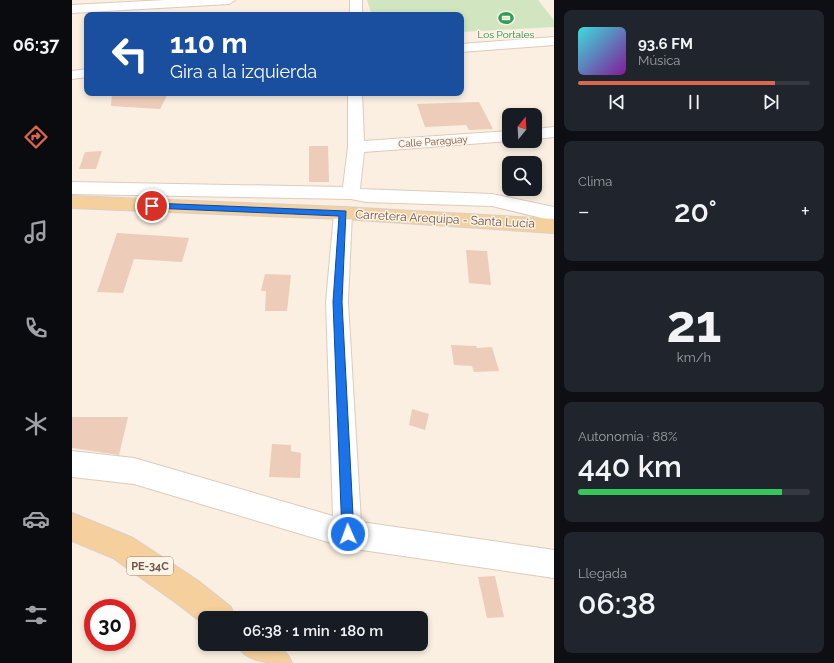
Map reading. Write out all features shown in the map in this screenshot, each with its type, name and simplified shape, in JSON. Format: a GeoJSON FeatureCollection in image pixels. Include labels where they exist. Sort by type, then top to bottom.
{"type":"FeatureCollection","features":[{"type":"Feature","properties":{"kind":"main road","name":"Carretera Arequipa - Santa Lucía"},"geometry":{"type":"LineString","coordinates":[[72,202],[347,203],[554,226]]}},
{"type":"Feature","properties":{"kind":"main road","name":"PE-34C"},"geometry":{"type":"LineString","coordinates":[[72,527],[124,548],[186,591],[211,611]]}},
{"type":"Feature","properties":{"kind":"main road"},"geometry":{"type":"LineString","coordinates":[[261,651],[276,663]]}},
{"type":"Feature","properties":{"kind":"street"},"geometry":{"type":"LineString","coordinates":[[72,9],[229,0]]}},
{"type":"Feature","properties":{"kind":"street"},"geometry":{"type":"LineString","coordinates":[[356,0],[356,12]]}},
{"type":"Feature","properties":{"kind":"street"},"geometry":{"type":"LineString","coordinates":[[464,48],[554,41]]}},
{"type":"Feature","properties":{"kind":"street"},"geometry":{"type":"LineString","coordinates":[[72,74],[84,73]]}},
{"type":"Feature","properties":{"kind":"street"},"geometry":{"type":"LineString","coordinates":[[348,534],[337,302],[347,203],[356,147],[355,96]]}},
{"type":"Feature","properties":{"kind":"street"},"geometry":{"type":"LineString","coordinates":[[542,133],[554,132]]}},
{"type":"Feature","properties":{"kind":"street","name":"Calle Paraguay"},"geometry":{"type":"LineString","coordinates":[[356,147],[502,137]]}},
{"type":"Feature","properties":{"kind":"street"},"geometry":{"type":"LineString","coordinates":[[72,188],[347,203],[366,196],[492,200],[554,214]]}},
{"type":"Feature","properties":{"kind":"street"},"geometry":{"type":"LineString","coordinates":[[72,464],[134,471],[348,534],[554,564]]}},
{"type":"Feature","properties":{"kind":"green space","name":"Los Portales"},"geometry":{"type":"Polygon","coordinates":[[[367,0],[538,0],[554,20],[554,27],[464,32],[464,12],[371,12],[367,0]]]}},
{"type":"Feature","properties":{"kind":"building"},"geometry":{"type":"Polygon","coordinates":[[[112,96],[167,96],[160,109],[111,106],[112,96]]]}},
{"type":"Feature","properties":{"kind":"building"},"geometry":{"type":"Polygon","coordinates":[[[479,102],[493,129],[469,130],[466,125],[425,127],[417,104],[479,102]]]}},
{"type":"Feature","properties":{"kind":"building"},"geometry":{"type":"Polygon","coordinates":[[[309,146],[328,146],[329,182],[309,182],[309,146]]]}},
{"type":"Feature","properties":{"kind":"building"},"geometry":{"type":"Polygon","coordinates":[[[102,151],[96,169],[79,169],[85,152],[102,151]]]}},
{"type":"Feature","properties":{"kind":"building"},"geometry":{"type":"Polygon","coordinates":[[[117,233],[189,238],[182,262],[134,259],[123,293],[97,292],[117,233]]]}},
{"type":"Feature","properties":{"kind":"building"},"geometry":{"type":"Polygon","coordinates":[[[466,250],[487,251],[491,285],[469,283],[466,250]]]}},
{"type":"Feature","properties":{"kind":"building"},"geometry":{"type":"Polygon","coordinates":[[[265,274],[291,275],[287,311],[265,311],[266,291],[261,291],[265,274]]]}},
{"type":"Feature","properties":{"kind":"building"},"geometry":{"type":"Polygon","coordinates":[[[451,345],[476,346],[477,348],[492,347],[499,371],[474,372],[472,366],[454,365],[451,345]]]}},
{"type":"Feature","properties":{"kind":"building"},"geometry":{"type":"Polygon","coordinates":[[[412,409],[429,414],[425,430],[409,425],[412,409]]]}},
{"type":"Feature","properties":{"kind":"building"},"geometry":{"type":"Polygon","coordinates":[[[72,417],[128,417],[119,455],[72,448],[72,417]]]}},
{"type":"Feature","properties":{"kind":"building"},"geometry":{"type":"Polygon","coordinates":[[[272,444],[291,445],[291,451],[301,453],[300,478],[269,477],[272,444]]]}},
{"type":"Feature","properties":{"kind":"building"},"geometry":{"type":"Polygon","coordinates":[[[495,576],[504,617],[487,618],[478,577],[495,576]]]}},
{"type":"Feature","properties":{"kind":"place","name":"Los Portales"},"geometry":{"type":"Point","coordinates":[506,18]}},
{"type":"Feature","properties":{"kind":"route"},"geometry":{"type":"LineString","coordinates":[[152,206],[343,213],[337,302],[348,534]]}}]}
